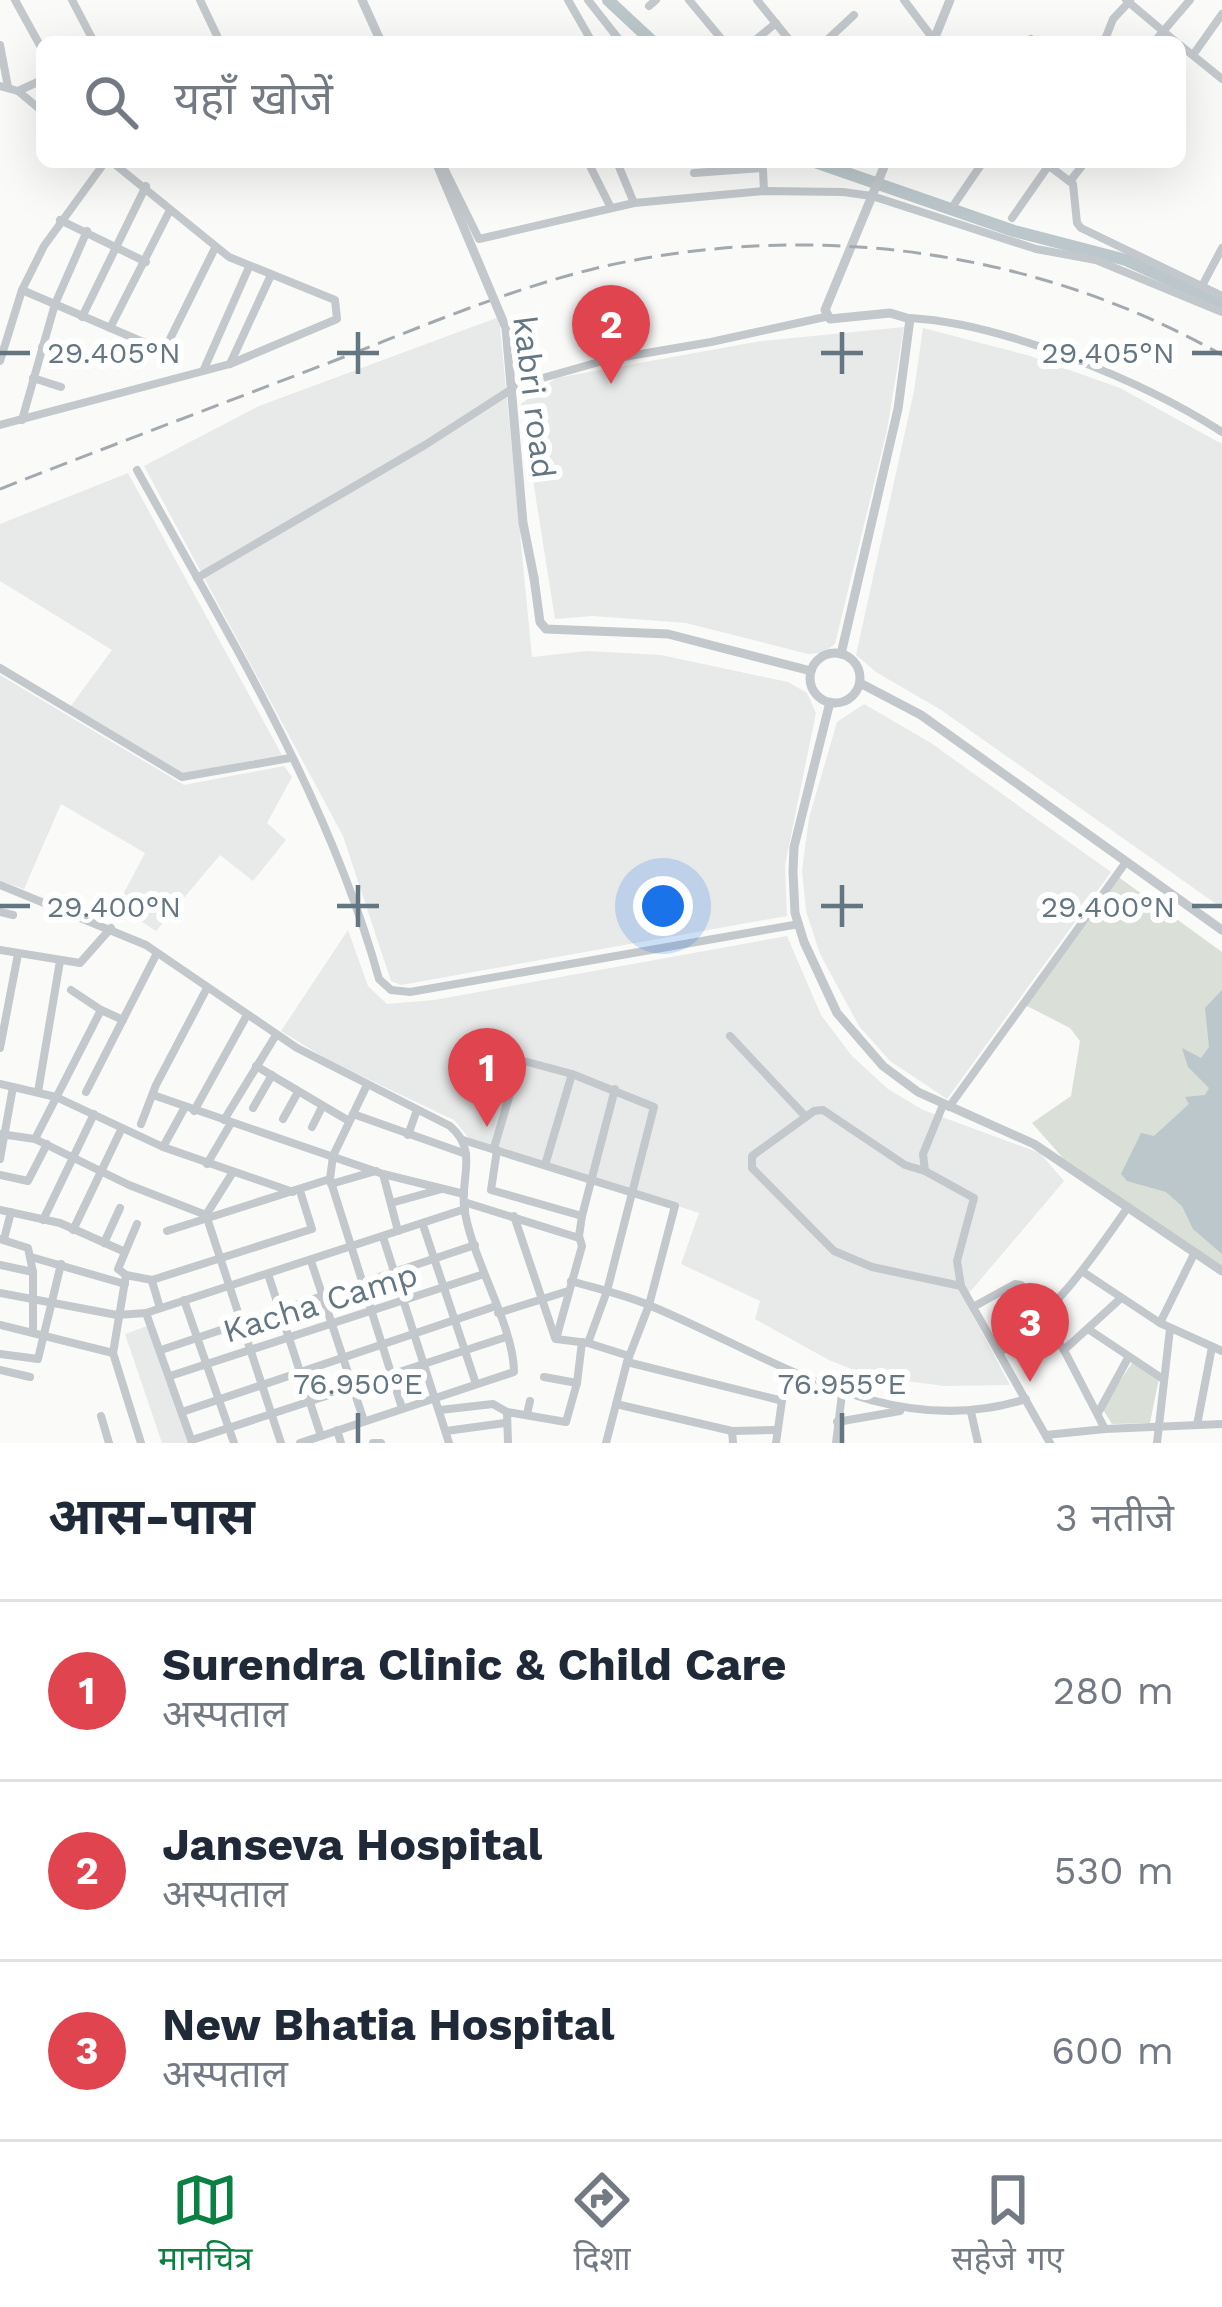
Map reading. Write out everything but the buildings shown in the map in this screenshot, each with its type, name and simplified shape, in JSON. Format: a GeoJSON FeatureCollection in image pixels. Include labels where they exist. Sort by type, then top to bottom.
{"type":"FeatureCollection","features":[{"type":"Feature","properties":{"kind":"street"},"geometry":{"type":"LineString","coordinates":[[15,0],[36,38]]}},
{"type":"Feature","properties":{"kind":"street"},"geometry":{"type":"LineString","coordinates":[[72,0],[91,36]]}},
{"type":"Feature","properties":{"kind":"street"},"geometry":{"type":"LineString","coordinates":[[200,0],[217,36]]}},
{"type":"Feature","properties":{"kind":"street"},"geometry":{"type":"LineString","coordinates":[[362,0],[374,36]]}},
{"type":"Feature","properties":{"kind":"street"},"geometry":{"type":"LineString","coordinates":[[568,0],[589,36]]}},
{"type":"Feature","properties":{"kind":"street"},"geometry":{"type":"LineString","coordinates":[[588,0],[616,36]]}},
{"type":"Feature","properties":{"kind":"street"},"geometry":{"type":"LineString","coordinates":[[689,0],[719,36]]}},
{"type":"Feature","properties":{"kind":"street"},"geometry":{"type":"LineString","coordinates":[[758,0],[786,36]]}},
{"type":"Feature","properties":{"kind":"street"},"geometry":{"type":"LineString","coordinates":[[904,0],[930,36]]}},
{"type":"Feature","properties":{"kind":"street"},"geometry":{"type":"LineString","coordinates":[[936,36],[950,0]]}},
{"type":"Feature","properties":{"kind":"street"},"geometry":{"type":"LineString","coordinates":[[1159,36],[1190,0]]}},
{"type":"Feature","properties":{"kind":"street"},"geometry":{"type":"LineString","coordinates":[[1106,36],[1129,1],[1168,36]]}},
{"type":"Feature","properties":{"kind":"street"},"geometry":{"type":"LineString","coordinates":[[1193,56],[1222,14]]}},
{"type":"Feature","properties":{"kind":"street"},"geometry":{"type":"LineString","coordinates":[[831,36],[854,15]]}},
{"type":"Feature","properties":{"kind":"street"},"geometry":{"type":"LineString","coordinates":[[760,36],[776,22]]}},
{"type":"Feature","properties":{"kind":"street"},"geometry":{"type":"LineString","coordinates":[[0,45],[8,88],[36,107]]}},
{"type":"Feature","properties":{"kind":"street"},"geometry":{"type":"LineString","coordinates":[[1186,50],[1222,79]]}},
{"type":"Feature","properties":{"kind":"street"},"geometry":{"type":"LineString","coordinates":[[0,358],[22,290],[60,220],[103,168]]}},
{"type":"Feature","properties":{"kind":"street"},"geometry":{"type":"LineString","coordinates":[[0,425],[230,364],[337,319],[333,298],[249,267],[215,248],[146,185],[118,168]]}},
{"type":"Feature","properties":{"kind":"street","name":"kabri road"},"geometry":{"type":"LineString","coordinates":[[440,168],[506,328],[523,523],[540,622],[546,629],[668,634],[811,671]]}},
{"type":"Feature","properties":{"kind":"street"},"geometry":{"type":"LineString","coordinates":[[441,168],[479,239],[634,203],[764,190],[873,194],[1036,249],[1106,264],[1222,312]]}},
{"type":"Feature","properties":{"kind":"street"},"geometry":{"type":"LineString","coordinates":[[591,168],[611,208]]}},
{"type":"Feature","properties":{"kind":"street"},"geometry":{"type":"LineString","coordinates":[[619,168],[634,203]]}},
{"type":"Feature","properties":{"kind":"street"},"geometry":{"type":"LineString","coordinates":[[694,173],[735,168]]}},
{"type":"Feature","properties":{"kind":"street"},"geometry":{"type":"LineString","coordinates":[[760,168],[764,190]]}},
{"type":"Feature","properties":{"kind":"street"},"geometry":{"type":"LineString","coordinates":[[825,317],[883,168]]}},
{"type":"Feature","properties":{"kind":"street"},"geometry":{"type":"LineString","coordinates":[[955,203],[979,168]]}},
{"type":"Feature","properties":{"kind":"street"},"geometry":{"type":"LineString","coordinates":[[1012,218],[1044,168]]}},
{"type":"Feature","properties":{"kind":"street"},"geometry":{"type":"LineString","coordinates":[[1053,168],[1071,180]]}},
{"type":"Feature","properties":{"kind":"street"},"geometry":{"type":"LineString","coordinates":[[1080,168],[1071,180],[1078,226],[1222,296]]}},
{"type":"Feature","properties":{"kind":"street"},"geometry":{"type":"LineString","coordinates":[[82,317],[146,185]]}},
{"type":"Feature","properties":{"kind":"street"},"geometry":{"type":"LineString","coordinates":[[110,328],[170,210]]}},
{"type":"Feature","properties":{"kind":"street"},"geometry":{"type":"LineString","coordinates":[[60,220],[146,262]]}},
{"type":"Feature","properties":{"kind":"street"},"geometry":{"type":"LineString","coordinates":[[22,420],[55,304],[87,231]]}},
{"type":"Feature","properties":{"kind":"street"},"geometry":{"type":"LineString","coordinates":[[1106,264],[1113,246]]}},
{"type":"Feature","properties":{"kind":"street"},"geometry":{"type":"LineString","coordinates":[[22,290],[166,350],[215,248]]}},
{"type":"Feature","properties":{"kind":"street"},"geometry":{"type":"LineString","coordinates":[[1202,286],[1222,248]]}},
{"type":"Feature","properties":{"kind":"street"},"geometry":{"type":"LineString","coordinates":[[203,370],[249,267]]}},
{"type":"Feature","properties":{"kind":"street"},"geometry":{"type":"LineString","coordinates":[[1158,284],[1166,269]]}},
{"type":"Feature","properties":{"kind":"street"},"geometry":{"type":"LineString","coordinates":[[230,364],[271,275]]}},
{"type":"Feature","properties":{"kind":"street"},"geometry":{"type":"LineString","coordinates":[[197,578],[518,385],[606,359],[825,317],[835,320],[890,313],[992,332],[1177,403],[1222,432]]}},
{"type":"Feature","properties":{"kind":"street"},"geometry":{"type":"LineString","coordinates":[[842,654],[898,409],[910,318]]}},
{"type":"Feature","properties":{"kind":"street"},"geometry":{"type":"LineString","coordinates":[[0,323],[11,326]]}},
{"type":"Feature","properties":{"kind":"street"},"geometry":{"type":"LineString","coordinates":[[42,347],[74,359]]}},
{"type":"Feature","properties":{"kind":"street"},"geometry":{"type":"LineString","coordinates":[[34,378],[61,387]]}},
{"type":"Feature","properties":{"kind":"street"},"geometry":{"type":"LineString","coordinates":[[137,470],[290,758],[341,867],[379,979],[397,992],[799,924]]}},
{"type":"Feature","properties":{"kind":"street"},"geometry":{"type":"LineString","coordinates":[[842,654],[856,664],[860,682],[849,698],[830,702],[814,692],[811,671],[821,657],[842,654]]}},
{"type":"Feature","properties":{"kind":"street"},"geometry":{"type":"LineString","coordinates":[[0,668],[182,777],[290,758]]}},
{"type":"Feature","properties":{"kind":"street"},"geometry":{"type":"LineString","coordinates":[[860,682],[921,716],[1222,930]]}},
{"type":"Feature","properties":{"kind":"street"},"geometry":{"type":"LineString","coordinates":[[830,702],[794,847],[799,924],[837,1013],[883,1066],[946,1107],[1034,1144],[1222,1271]]}},
{"type":"Feature","properties":{"kind":"street"},"geometry":{"type":"LineString","coordinates":[[925,1171],[923,1154],[946,1107],[1126,862]]}},
{"type":"Feature","properties":{"kind":"street"},"geometry":{"type":"LineString","coordinates":[[0,885],[111,928],[157,953],[277,1034],[367,1086],[450,1126],[463,1140],[467,1154],[464,1202],[514,1372],[306,1442]]}},
{"type":"Feature","properties":{"kind":"street"},"geometry":{"type":"LineString","coordinates":[[0,912],[13,916]]}},
{"type":"Feature","properties":{"kind":"street"},"geometry":{"type":"LineString","coordinates":[[0,950],[82,962],[111,928]]}},
{"type":"Feature","properties":{"kind":"street"},"geometry":{"type":"LineString","coordinates":[[86,1091],[157,953]]}},
{"type":"Feature","properties":{"kind":"street"},"geometry":{"type":"LineString","coordinates":[[0,1048],[18,954]]}},
{"type":"Feature","properties":{"kind":"street"},"geometry":{"type":"LineString","coordinates":[[38,1092],[60,961]]}},
{"type":"Feature","properties":{"kind":"street"},"geometry":{"type":"LineString","coordinates":[[141,1124],[207,988]]}},
{"type":"Feature","properties":{"kind":"street"},"geometry":{"type":"LineString","coordinates":[[70,989],[123,1020]]}},
{"type":"Feature","properties":{"kind":"street"},"geometry":{"type":"LineString","coordinates":[[34,1139],[101,1010]]}},
{"type":"Feature","properties":{"kind":"street"},"geometry":{"type":"LineString","coordinates":[[163,1147],[247,1015]]}},
{"type":"Feature","properties":{"kind":"street"},"geometry":{"type":"LineString","coordinates":[[207,1165],[277,1034]]}},
{"type":"Feature","properties":{"kind":"street"},"geometry":{"type":"LineString","coordinates":[[730,1036],[806,1117]]}},
{"type":"Feature","properties":{"kind":"street"},"geometry":{"type":"LineString","coordinates":[[446,1431],[527,1414],[566,1422],[585,1342],[607,1292],[653,1107],[572,1074],[518,1062],[495,1149],[491,1190],[582,1216]]}},
{"type":"Feature","properties":{"kind":"street"},"geometry":{"type":"LineString","coordinates":[[256,1066],[322,1107],[467,1154]]}},
{"type":"Feature","properties":{"kind":"street"},"geometry":{"type":"LineString","coordinates":[[545,1165],[572,1074]]}},
{"type":"Feature","properties":{"kind":"street"},"geometry":{"type":"LineString","coordinates":[[253,1108],[272,1075]]}},
{"type":"Feature","properties":{"kind":"street"},"geometry":{"type":"LineString","coordinates":[[0,1084],[56,1097],[207,1165],[297,1191]]}},
{"type":"Feature","properties":{"kind":"street"},"geometry":{"type":"LineString","coordinates":[[367,1086],[333,1156],[331,1181],[402,1408]]}},
{"type":"Feature","properties":{"kind":"street"},"geometry":{"type":"LineString","coordinates":[[0,1159],[13,1087]]}},
{"type":"Feature","properties":{"kind":"street"},"geometry":{"type":"LineString","coordinates":[[579,1238],[615,1089]]}},
{"type":"Feature","properties":{"kind":"street"},"geometry":{"type":"LineString","coordinates":[[283,1119],[298,1092]]}},
{"type":"Feature","properties":{"kind":"street"},"geometry":{"type":"LineString","coordinates":[[153,1094],[579,1238],[583,1244],[556,1339]]}},
{"type":"Feature","properties":{"kind":"street"},"geometry":{"type":"LineString","coordinates":[[312,1126],[322,1107]]}},
{"type":"Feature","properties":{"kind":"street"},"geometry":{"type":"LineString","coordinates":[[408,1135],[417,1110]]}},
{"type":"Feature","properties":{"kind":"street"},"geometry":{"type":"LineString","coordinates":[[961,1286],[872,1268],[834,1251],[752,1168],[750,1160],[806,1117],[825,1110],[905,1165],[974,1198],[957,1261],[961,1286],[1048,1439],[1105,1429],[1222,1424]]}},
{"type":"Feature","properties":{"kind":"street"},"geometry":{"type":"LineString","coordinates":[[43,1220],[94,1114]]}},
{"type":"Feature","properties":{"kind":"street"},"geometry":{"type":"LineString","coordinates":[[74,1230],[121,1130]]}},
{"type":"Feature","properties":{"kind":"street"},"geometry":{"type":"LineString","coordinates":[[3,1134],[47,1144],[207,1217]]}},
{"type":"Feature","properties":{"kind":"street"},"geometry":{"type":"LineString","coordinates":[[463,1140],[675,1206],[650,1305],[628,1359],[606,1443]]}},
{"type":"Feature","properties":{"kind":"street"},"geometry":{"type":"LineString","coordinates":[[0,1175],[28,1181],[47,1144]]}},
{"type":"Feature","properties":{"kind":"street"},"geometry":{"type":"LineString","coordinates":[[232,1172],[207,1217],[281,1443]]}},
{"type":"Feature","properties":{"kind":"street"},"geometry":{"type":"LineString","coordinates":[[167,1231],[331,1181],[380,1173]]}},
{"type":"Feature","properties":{"kind":"street"},"geometry":{"type":"LineString","coordinates":[[380,1173],[398,1232]]}},
{"type":"Feature","properties":{"kind":"street"},"geometry":{"type":"LineString","coordinates":[[391,1203],[444,1189]]}},
{"type":"Feature","properties":{"kind":"street"},"geometry":{"type":"LineString","coordinates":[[31,1257],[126,1280],[152,1280],[312,1229],[297,1191]]}},
{"type":"Feature","properties":{"kind":"street"},"geometry":{"type":"LineString","coordinates":[[0,1293],[117,1315],[146,1312],[423,1225],[464,1202]]}},
{"type":"Feature","properties":{"kind":"street"},"geometry":{"type":"LineString","coordinates":[[999,1352],[1044,1318],[1084,1272],[1129,1207]]}},
{"type":"Feature","properties":{"kind":"street"},"geometry":{"type":"LineString","coordinates":[[104,1243],[120,1208]]}},
{"type":"Feature","properties":{"kind":"street"},"geometry":{"type":"LineString","coordinates":[[33,1332],[31,1257],[26,1245],[2,1239],[5,1211],[74,1230],[123,1251]]}},
{"type":"Feature","properties":{"kind":"street"},"geometry":{"type":"LineString","coordinates":[[514,1216],[556,1339]]}},
{"type":"Feature","properties":{"kind":"street"},"geometry":{"type":"LineString","coordinates":[[137,1224],[118,1266],[126,1280],[112,1353],[141,1443]]}},
{"type":"Feature","properties":{"kind":"street"},"geometry":{"type":"LineString","coordinates":[[423,1225],[476,1384]]}},
{"type":"Feature","properties":{"kind":"street"},"geometry":{"type":"LineString","coordinates":[[383,1237],[449,1443]]}},
{"type":"Feature","properties":{"kind":"street"},"geometry":{"type":"LineString","coordinates":[[161,1350],[475,1245]]}},
{"type":"Feature","properties":{"kind":"street"},"geometry":{"type":"LineString","coordinates":[[1160,1324],[1195,1252]]}},
{"type":"Feature","properties":{"kind":"street"},"geometry":{"type":"LineString","coordinates":[[310,1261],[364,1421]]}},
{"type":"Feature","properties":{"kind":"street"},"geometry":{"type":"LineString","coordinates":[[0,1354],[34,1361],[46,1337],[61,1264]]}},
{"type":"Feature","properties":{"kind":"street"},"geometry":{"type":"LineString","coordinates":[[0,1265],[33,1272]]}},
{"type":"Feature","properties":{"kind":"street"},"geometry":{"type":"LineString","coordinates":[[1084,1272],[1160,1324],[1217,1349],[1197,1425]]}},
{"type":"Feature","properties":{"kind":"street"},"geometry":{"type":"LineString","coordinates":[[268,1274],[321,1436]]}},
{"type":"Feature","properties":{"kind":"street","name":"Kacha Camp"},"geometry":{"type":"LineString","coordinates":[[170,1376],[484,1274]]}},
{"type":"Feature","properties":{"kind":"street"},"geometry":{"type":"LineString","coordinates":[[152,1280],[160,1308]]}},
{"type":"Feature","properties":{"kind":"street"},"geometry":{"type":"LineString","coordinates":[[973,1307],[1018,1284],[1064,1350],[1105,1429]]}},
{"type":"Feature","properties":{"kind":"street"},"geometry":{"type":"LineString","coordinates":[[182,1412],[456,1321],[543,1299],[570,1286],[650,1305],[785,1372],[842,1394],[911,1409],[970,1412],[1026,1399]]}},
{"type":"Feature","properties":{"kind":"street"},"geometry":{"type":"LineString","coordinates":[[1064,1350],[1120,1298]]}},
{"type":"Feature","properties":{"kind":"street"},"geometry":{"type":"LineString","coordinates":[[184,1300],[234,1443]]}},
{"type":"Feature","properties":{"kind":"street"},"geometry":{"type":"LineString","coordinates":[[146,1312],[192,1441],[506,1337]]}},
{"type":"Feature","properties":{"kind":"street"},"geometry":{"type":"LineString","coordinates":[[0,1325],[112,1353]]}},
{"type":"Feature","properties":{"kind":"street"},"geometry":{"type":"LineString","coordinates":[[1088,1329],[1163,1379]]}},
{"type":"Feature","properties":{"kind":"street"},"geometry":{"type":"LineString","coordinates":[[1157,1443],[1170,1329]]}},
{"type":"Feature","properties":{"kind":"street"},"geometry":{"type":"LineString","coordinates":[[556,1339],[585,1342],[628,1359],[779,1400]]}},
{"type":"Feature","properties":{"kind":"street"},"geometry":{"type":"LineString","coordinates":[[1098,1413],[1128,1358]]}},
{"type":"Feature","properties":{"kind":"street"},"geometry":{"type":"LineString","coordinates":[[0,1370],[30,1377]]}},
{"type":"Feature","properties":{"kind":"street"},"geometry":{"type":"LineString","coordinates":[[776,1443],[785,1372]]}},
{"type":"Feature","properties":{"kind":"street"},"geometry":{"type":"LineString","coordinates":[[544,1376],[577,1383]]}},
{"type":"Feature","properties":{"kind":"street"},"geometry":{"type":"LineString","coordinates":[[836,1443],[842,1394]]}},
{"type":"Feature","properties":{"kind":"street"},"geometry":{"type":"LineString","coordinates":[[527,1414],[530,1401]]}},
{"type":"Feature","properties":{"kind":"street"},"geometry":{"type":"LineString","coordinates":[[440,1410],[493,1404],[506,1418],[508,1443]]}},
{"type":"Feature","properties":{"kind":"street"},"geometry":{"type":"LineString","coordinates":[[616,1404],[732,1431],[775,1430]]}},
{"type":"Feature","properties":{"kind":"street"},"geometry":{"type":"LineString","coordinates":[[837,1422],[911,1409]]}},
{"type":"Feature","properties":{"kind":"street"},"geometry":{"type":"LineString","coordinates":[[970,1412],[977,1443]]}},
{"type":"Feature","properties":{"kind":"street"},"geometry":{"type":"LineString","coordinates":[[101,1415],[109,1443]]}},
{"type":"Feature","properties":{"kind":"street"},"geometry":{"type":"LineString","coordinates":[[337,1430],[341,1443]]}},
{"type":"Feature","properties":{"kind":"street"},"geometry":{"type":"LineString","coordinates":[[732,1431],[733,1443]]}},
{"type":"Feature","properties":{"kind":"shaded area"},"geometry":{"type":"Polygon","coordinates":[[[499,317],[532,657],[587,651],[661,655],[788,682],[807,693],[816,713],[785,865],[787,916],[401,985],[391,981],[343,836],[144,466],[259,406],[499,317]]]}},
{"type":"Feature","properties":{"kind":"shaded area"},"geometry":{"type":"Polygon","coordinates":[[[904,327],[887,430],[835,644],[822,653],[808,654],[686,623],[593,616],[555,619],[521,404],[556,378],[761,341],[904,327]]]}},
{"type":"Feature","properties":{"kind":"shaded area"},"geometry":{"type":"Polygon","coordinates":[[[923,328],[1027,355],[1120,388],[1222,444],[1222,908],[856,655],[914,391],[923,328]]]}},
{"type":"Feature","properties":{"kind":"shaded area"},"geometry":{"type":"Polygon","coordinates":[[[128,473],[282,755],[183,773],[70,707],[112,650],[0,581],[0,524],[128,473]]]}},
{"type":"Feature","properties":{"kind":"shaded area"},"geometry":{"type":"Polygon","coordinates":[[[0,675],[184,785],[284,766],[292,777],[267,823],[286,840],[253,881],[220,855],[156,931],[117,906],[145,853],[61,804],[24,889],[0,881],[0,675]]]}},
{"type":"Feature","properties":{"kind":"shaded area"},"geometry":{"type":"Polygon","coordinates":[[[864,704],[931,743],[1111,872],[947,1099],[890,1061],[859,1026],[820,954],[806,911],[802,870],[809,818],[837,722],[864,704]]]}},
{"type":"Feature","properties":{"kind":"shaded area"},"geometry":{"type":"Polygon","coordinates":[[[1117,876],[1222,952],[1222,1267],[1063,1158],[1032,1123],[1071,1096],[1080,1041],[1070,1028],[1025,1005],[1117,876]]]}},
{"type":"Feature","properties":{"kind":"shaded area"},"geometry":{"type":"Polygon","coordinates":[[[348,930],[368,986],[387,1004],[434,1000],[787,936],[821,1015],[852,1056],[888,1089],[923,1110],[1040,1153],[1064,1181],[964,1299],[1010,1385],[944,1386],[869,1376],[829,1360],[755,1319],[760,1301],[681,1264],[699,1213],[469,1138],[454,1120],[328,1060],[281,1031],[348,930]]]}},
{"type":"Feature","properties":{"kind":"shaded area"},"geometry":{"type":"Polygon","coordinates":[[[1222,990],[1222,1254],[1193,1229],[1182,1206],[1166,1192],[1127,1181],[1121,1174],[1141,1133],[1154,1136],[1189,1104],[1185,1097],[1205,1095],[1209,1088],[1188,1067],[1182,1048],[1201,1058],[1209,1047],[1205,1008],[1222,990]]]}},
{"type":"Feature","properties":{"kind":"shaded area"},"geometry":{"type":"Polygon","coordinates":[[[150,1325],[190,1443],[162,1443],[125,1334],[150,1325]]]}},
{"type":"Feature","properties":{"kind":"shaded area"},"geometry":{"type":"Polygon","coordinates":[[[1132,1363],[1159,1378],[1150,1423],[1112,1424],[1102,1408],[1132,1363]]]}},
{"type":"Feature","properties":{"kind":"waterway"},"geometry":{"type":"LineString","coordinates":[[608,0],[647,36]]}},
{"type":"Feature","properties":{"kind":"waterway"},"geometry":{"type":"LineString","coordinates":[[832,168],[1014,231],[1126,260],[1222,304]]}},
{"type":"Feature","properties":{"kind":"railway"},"geometry":{"type":"LineString","coordinates":[[0,489],[496,298],[597,268],[677,253],[757,246],[918,253],[1074,289],[1222,355]]}},
{"type":"Feature","properties":{"kind":"place","name":"Janseva Hospital"},"geometry":{"type":"Point","coordinates":[611,384]}},
{"type":"Feature","properties":{"kind":"place","name":"Surendra Clinic & Child Care"},"geometry":{"type":"Point","coordinates":[487,1127]}},
{"type":"Feature","properties":{"kind":"place","name":"New Bhatia Hospital"},"geometry":{"type":"Point","coordinates":[1030,1382]}}]}
